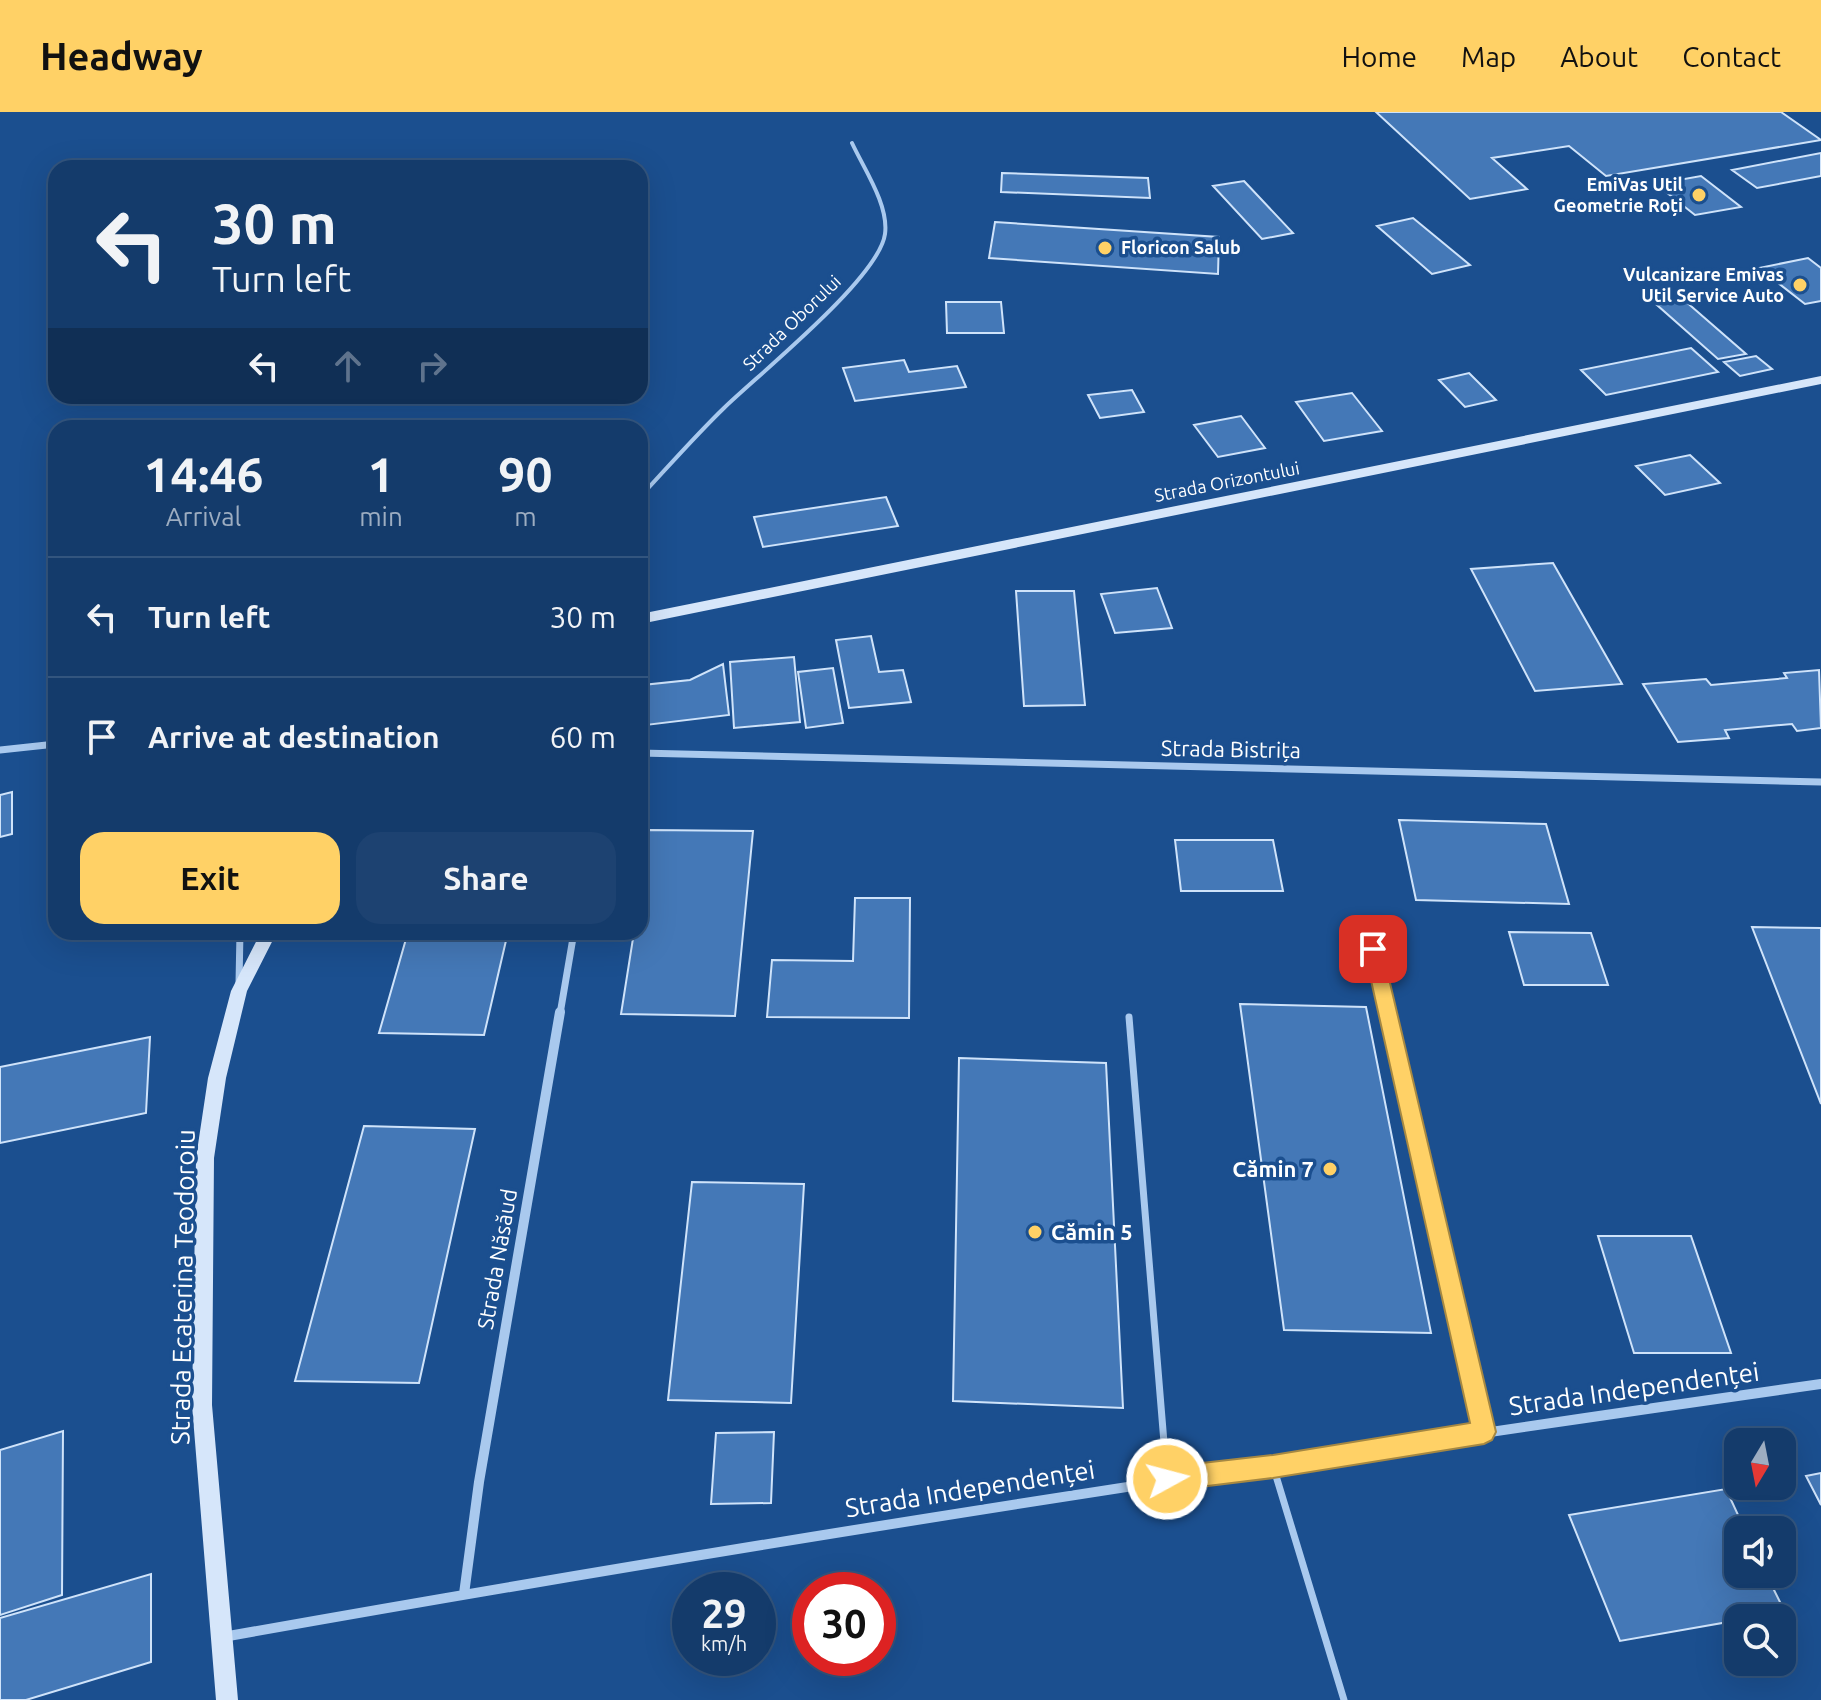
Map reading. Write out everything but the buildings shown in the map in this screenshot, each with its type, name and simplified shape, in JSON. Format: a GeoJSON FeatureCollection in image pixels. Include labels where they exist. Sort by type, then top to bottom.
{"type":"FeatureCollection","features":[{"type":"Feature","properties":{"kind":"main road","name":"Strada Orizontului"},"geometry":{"type":"LineString","coordinates":[[648,617],[1821,380]]}},
{"type":"Feature","properties":{"kind":"main road","name":"Strada Ecaterina Teodoroiu"},"geometry":{"type":"LineString","coordinates":[[227,1700],[202,1405],[205,1158],[217,1078],[239,991],[265,940]]}},
{"type":"Feature","properties":{"kind":"street"},"geometry":{"type":"LineString","coordinates":[[0,750],[48,745]]}},
{"type":"Feature","properties":{"kind":"street","name":"Strada Bistrița"},"geometry":{"type":"LineString","coordinates":[[648,753],[1821,782]]}},
{"type":"Feature","properties":{"kind":"street"},"geometry":{"type":"LineString","coordinates":[[239,991],[240,940]]}},
{"type":"Feature","properties":{"kind":"street","name":"Strada Năsăud"},"geometry":{"type":"LineString","coordinates":[[464,1594],[479,1482],[573,940]]}},
{"type":"Feature","properties":{"kind":"street","name":"Strada Independenței"},"geometry":{"type":"LineString","coordinates":[[222,1637],[464,1594],[1167,1479],[1821,1384]]}},
{"type":"Feature","properties":{"kind":"lane","name":"Strada Oborului"},"geometry":{"type":"LineString","coordinates":[[648,488],[724,407],[840,298],[875,260],[886,238],[884,218],[852,143]]}},
{"type":"Feature","properties":{"kind":"lane"},"geometry":{"type":"LineString","coordinates":[[1373,949],[1484,1432]]}},
{"type":"Feature","properties":{"kind":"lane"},"geometry":{"type":"LineString","coordinates":[[1129,1017],[1167,1479]]}},
{"type":"Feature","properties":{"kind":"lane"},"geometry":{"type":"LineString","coordinates":[[1273,1466],[1344,1700]]}},
{"type":"Feature","properties":{"kind":"place","name":"EmiVas Util Geometrie Roți"},"geometry":{"type":"Point","coordinates":[1699,195]}},
{"type":"Feature","properties":{"kind":"place","name":"Floricon Salub"},"geometry":{"type":"Point","coordinates":[1105,248]}},
{"type":"Feature","properties":{"kind":"place","name":"Vulcanizare Emivas Util Service Auto"},"geometry":{"type":"Point","coordinates":[1800,285]}},
{"type":"Feature","properties":{"kind":"place","name":"Cămin 7"},"geometry":{"type":"Point","coordinates":[1330,1169]}},
{"type":"Feature","properties":{"kind":"place","name":"Cămin 5"},"geometry":{"type":"Point","coordinates":[1035,1232]}},
{"type":"Feature","properties":{"kind":"route"},"geometry":{"type":"LineString","coordinates":[[1167,1479],[1273,1466],[1484,1432],[1373,949]]}}]}
